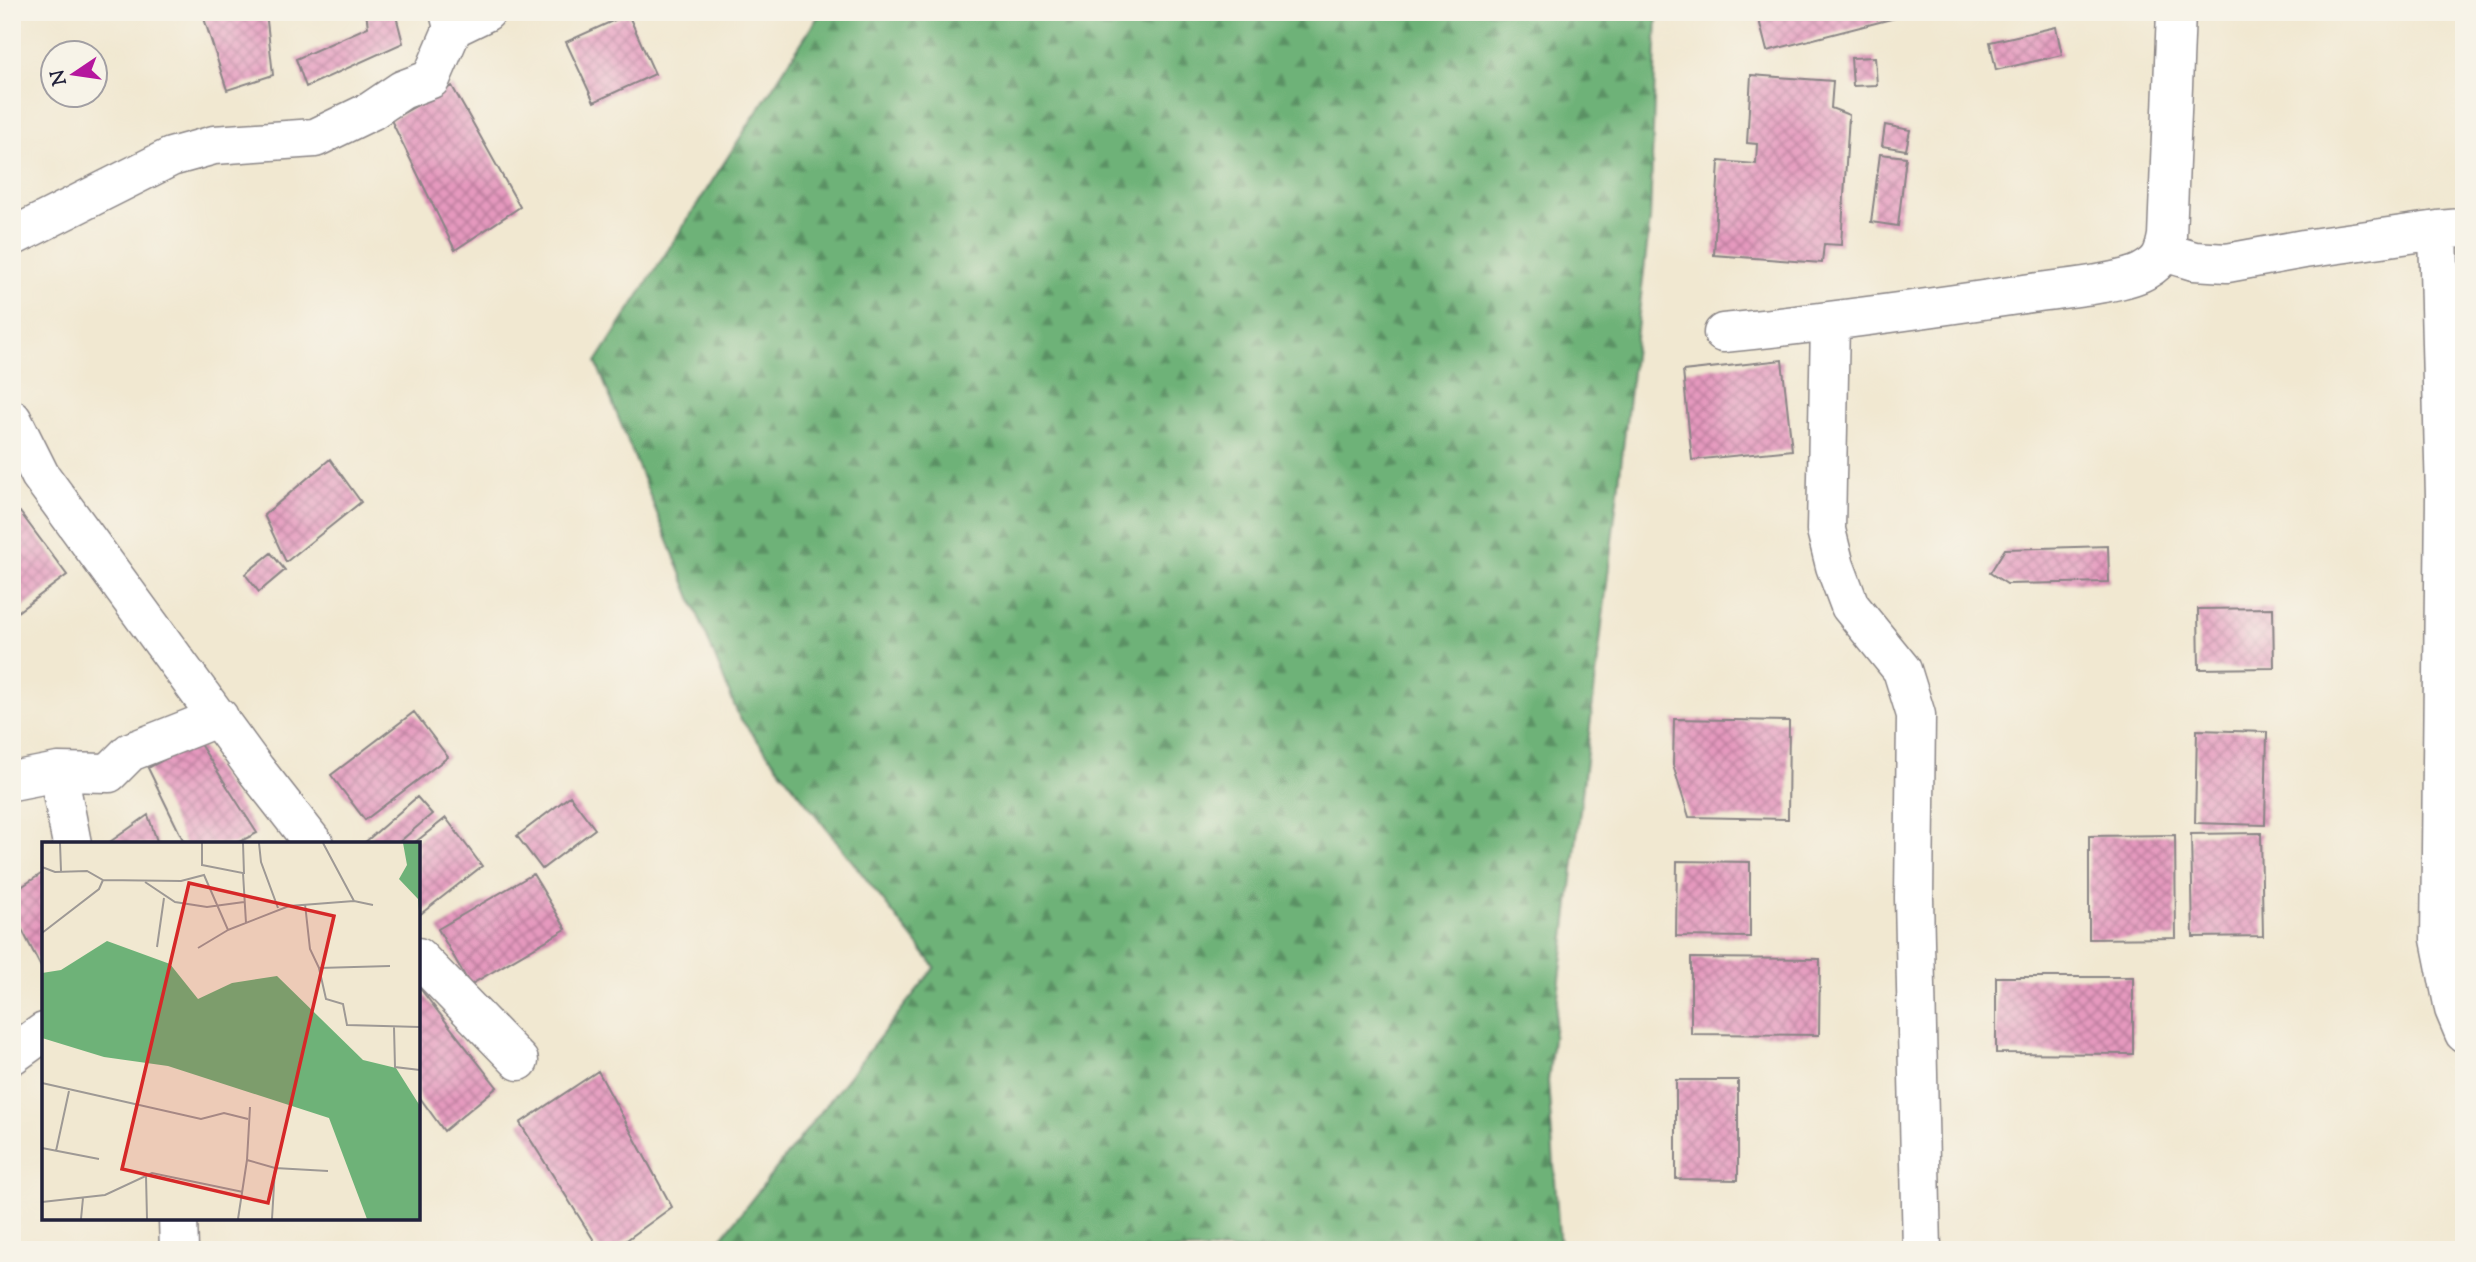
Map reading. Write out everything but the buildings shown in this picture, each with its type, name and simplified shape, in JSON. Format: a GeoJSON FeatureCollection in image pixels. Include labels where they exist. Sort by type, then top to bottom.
{"type":"FeatureCollection","features":[{"type":"Feature","properties":{"kind":"street"},"geometry":{"type":"LineString","coordinates":[[1723,333],[1830,322],[2090,285],[2144,272],[2157,263],[2164,252],[2167,236],[2175,12]]}},
{"type":"Feature","properties":{"kind":"street"},"geometry":{"type":"LineString","coordinates":[[12,237],[172,158],[214,145],[315,138],[371,111],[402,90],[431,79],[463,18]]}},
{"type":"Feature","properties":{"kind":"street"},"geometry":{"type":"LineString","coordinates":[[2164,252],[2194,261],[2227,262],[2451,229],[2440,939],[2454,1010],[2464,1033]]}},
{"type":"Feature","properties":{"kind":"street"},"geometry":{"type":"LineString","coordinates":[[1830,322],[1826,530],[1835,566],[1850,606],[1902,670],[1916,715],[1914,898],[1922,1250]]}},
{"type":"Feature","properties":{"kind":"street"},"geometry":{"type":"LineString","coordinates":[[12,419],[26,482],[219,717],[313,842]]}},
{"type":"Feature","properties":{"kind":"street"},"geometry":{"type":"LineString","coordinates":[[12,781],[58,772],[109,773],[130,752],[219,717]]}},
{"type":"Feature","properties":{"kind":"street"},"geometry":{"type":"LineString","coordinates":[[58,772],[72,842]]}},
{"type":"Feature","properties":{"kind":"street"},"geometry":{"type":"LineString","coordinates":[[420,959],[519,1060]]}},
{"type":"Feature","properties":{"kind":"street"},"geometry":{"type":"LineString","coordinates":[[12,1055],[42,1033]]}},
{"type":"Feature","properties":{"kind":"street"},"geometry":{"type":"LineString","coordinates":[[178,1220],[179,1250]]}},
{"type":"Feature","properties":{"kind":"green space"},"geometry":{"type":"Polygon","coordinates":[[[821,12],[1657,12],[1650,220],[1548,1081],[1560,1250],[712,1250],[935,967],[739,717],[596,362],[821,12]]]}}]}
